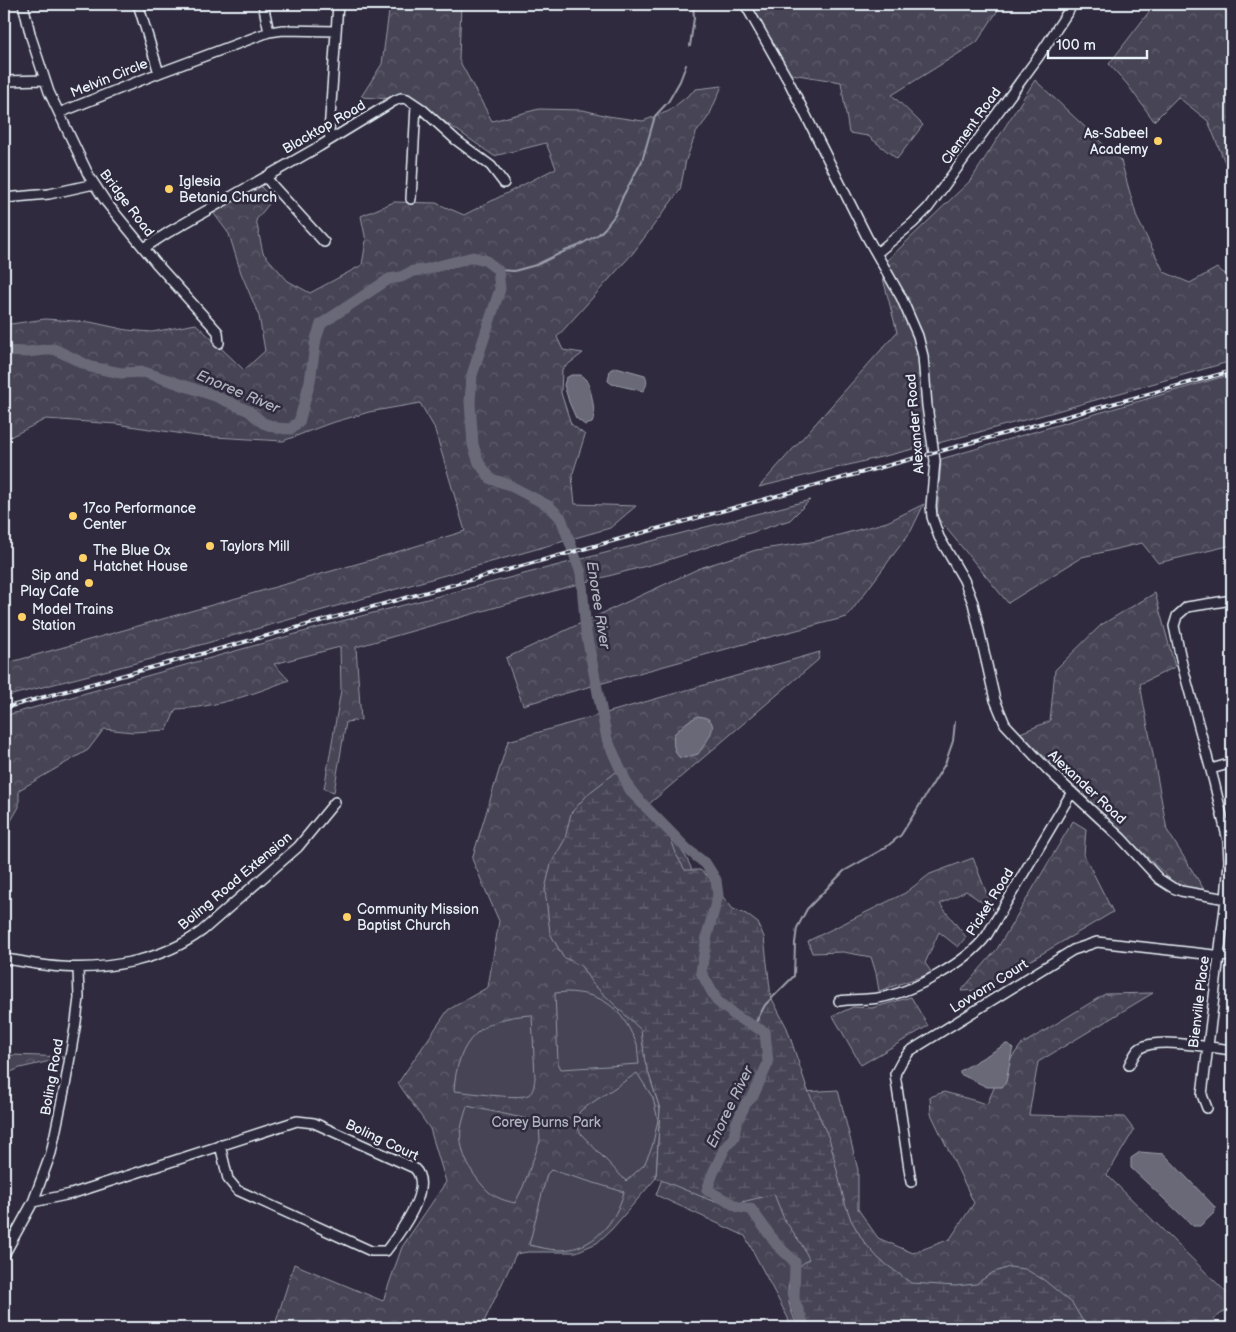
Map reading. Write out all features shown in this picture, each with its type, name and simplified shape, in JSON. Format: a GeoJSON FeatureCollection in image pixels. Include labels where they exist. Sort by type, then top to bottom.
{"type":"FeatureCollection","features":[{"type":"Feature","properties":{"kind":"street","name":"Bridge Road"},"geometry":{"type":"LineString","coordinates":[[23,4],[44,80],[78,155],[94,184],[106,202],[144,248],[218,332],[219,343]]}},
{"type":"Feature","properties":{"kind":"street","name":"Melvin Circle"},"geometry":{"type":"LineString","coordinates":[[59,113],[159,73],[138,4]]}},
{"type":"Feature","properties":{"kind":"street"},"geometry":{"type":"LineString","coordinates":[[263,4],[270,32]]}},
{"type":"Feature","properties":{"kind":"street"},"geometry":{"type":"LineString","coordinates":[[330,139],[338,4]]}},
{"type":"Feature","properties":{"kind":"street","name":"Alexander Road"},"geometry":{"type":"LineString","coordinates":[[745,4],[789,82],[901,297],[918,336],[923,356],[927,406],[935,454],[931,506],[932,517],[939,537],[964,580],[973,603],[998,708],[1005,724],[1072,792],[1122,839],[1154,875],[1182,891],[1229,899]]}},
{"type":"Feature","properties":{"kind":"street","name":"Clement Road"},"geometry":{"type":"LineString","coordinates":[[877,253],[928,208],[1039,56],[1072,4]]}},
{"type":"Feature","properties":{"kind":"street"},"geometry":{"type":"LineString","coordinates":[[159,73],[270,32],[283,30],[336,31]]}},
{"type":"Feature","properties":{"kind":"street"},"geometry":{"type":"LineString","coordinates":[[4,81],[44,80]]}},
{"type":"Feature","properties":{"kind":"street","name":"Blacktop Road"},"geometry":{"type":"LineString","coordinates":[[144,248],[398,99],[407,99],[416,105]]}},
{"type":"Feature","properties":{"kind":"street"},"geometry":{"type":"LineString","coordinates":[[416,105],[456,140],[491,166],[504,183]]}},
{"type":"Feature","properties":{"kind":"street"},"geometry":{"type":"LineString","coordinates":[[411,199],[416,105]]}},
{"type":"Feature","properties":{"kind":"street"},"geometry":{"type":"LineString","coordinates":[[266,177],[324,242]]}},
{"type":"Feature","properties":{"kind":"street"},"geometry":{"type":"LineString","coordinates":[[4,198],[49,194],[94,184]]}},
{"type":"Feature","properties":{"kind":"street","name":"Bienville Place"},"geometry":{"type":"LineString","coordinates":[[1208,1108],[1202,1095],[1219,955],[1229,899],[1228,841],[1176,639],[1174,624],[1179,612],[1187,607],[1232,600]]}},
{"type":"Feature","properties":{"kind":"street"},"geometry":{"type":"LineString","coordinates":[[1211,769],[1232,763]]}},
{"type":"Feature","properties":{"kind":"street","name":"Picket Road"},"geometry":{"type":"LineString","coordinates":[[839,1001],[877,998],[900,992],[942,972],[974,951],[987,936],[1072,792]]}},
{"type":"Feature","properties":{"kind":"street","name":"Boling Road Extension"},"geometry":{"type":"LineString","coordinates":[[78,968],[136,960],[161,953],[195,936],[298,847],[335,802]]}},
{"type":"Feature","properties":{"kind":"street","name":"Lovvorn Court"},"geometry":{"type":"LineString","coordinates":[[911,1182],[896,1074],[902,1061],[910,1051],[1073,950],[1096,942],[1232,957]]}},
{"type":"Feature","properties":{"kind":"street"},"geometry":{"type":"LineString","coordinates":[[4,959],[78,968]]}},
{"type":"Feature","properties":{"kind":"street","name":"Boling Road"},"geometry":{"type":"LineString","coordinates":[[4,1255],[33,1202],[51,1153],[65,1086],[79,998],[78,968]]}},
{"type":"Feature","properties":{"kind":"street"},"geometry":{"type":"LineString","coordinates":[[1129,1065],[1138,1050],[1148,1044],[1161,1042],[1232,1050]]}},
{"type":"Feature","properties":{"kind":"street","name":"Boling Court"},"geometry":{"type":"LineString","coordinates":[[33,1202],[70,1194],[297,1121],[310,1122],[414,1168],[421,1177],[420,1191],[397,1237],[386,1251],[371,1252],[238,1190],[228,1179],[220,1146]]}},
{"type":"Feature","properties":{"kind":"green space"},"geometry":{"type":"Polygon","coordinates":[[[390,4],[461,4],[459,60],[492,121],[539,109],[583,110],[643,121],[669,111],[696,89],[722,86],[709,116],[696,133],[686,160],[680,190],[633,253],[557,337],[563,350],[583,353],[562,369],[561,393],[571,424],[585,435],[572,476],[575,504],[636,506],[610,528],[151,659],[4,697],[4,664],[367,561],[465,531],[434,427],[420,403],[369,412],[328,424],[283,441],[197,436],[116,424],[46,419],[4,440],[4,325],[45,319],[90,322],[127,330],[152,332],[196,324],[244,370],[265,351],[259,316],[241,273],[229,234],[212,211],[256,182],[273,199],[256,220],[263,253],[288,281],[310,293],[362,265],[366,241],[361,216],[394,202],[436,203],[464,215],[556,168],[546,143],[494,156],[411,98],[361,97],[382,64],[390,4]]]}},
{"type":"Feature","properties":{"kind":"green space"},"geometry":{"type":"Polygon","coordinates":[[[749,4],[1002,4],[977,42],[892,95],[923,125],[897,159],[868,136],[849,133],[841,82],[779,72],[761,22],[749,4]]]}},
{"type":"Feature","properties":{"kind":"green space"},"geometry":{"type":"Polygon","coordinates":[[[1155,4],[1232,4],[1232,180],[1208,121],[1178,97],[1154,121],[1127,84],[1109,64],[1155,4]]]}},
{"type":"Feature","properties":{"kind":"green space"},"geometry":{"type":"Polygon","coordinates":[[[1035,80],[1121,161],[1137,218],[1164,272],[1190,283],[1217,268],[1232,279],[1232,361],[942,442],[759,487],[897,332],[880,267],[971,180],[1035,80]]]}},
{"type":"Feature","properties":{"kind":"green space"},"geometry":{"type":"Polygon","coordinates":[[[1232,374],[1232,545],[1158,563],[1142,543],[1082,557],[1008,603],[937,517],[941,459],[1232,374]]]}},
{"type":"Feature","properties":{"kind":"green space"},"geometry":{"type":"Polygon","coordinates":[[[810,500],[790,520],[665,561],[356,647],[361,720],[346,722],[334,792],[324,789],[341,690],[340,647],[274,664],[289,680],[276,685],[219,703],[176,709],[167,730],[133,732],[104,729],[88,750],[19,790],[19,807],[4,833],[4,791],[9,780],[4,761],[4,716],[342,621],[810,500]]]}},
{"type":"Feature","properties":{"kind":"green space"},"geometry":{"type":"Polygon","coordinates":[[[924,504],[911,531],[847,617],[523,705],[506,658],[700,568],[756,550],[817,541],[887,522],[924,504]]]}},
{"type":"Feature","properties":{"kind":"green space"},"geometry":{"type":"Polygon","coordinates":[[[1155,593],[1175,667],[1140,684],[1167,830],[1210,899],[1174,883],[1020,733],[1050,721],[1055,670],[1101,625],[1155,593]]]}},
{"type":"Feature","properties":{"kind":"green space","name":"Corey Burns Park"},"geometry":{"type":"Polygon","coordinates":[[[820,652],[818,660],[649,804],[686,857],[720,929],[786,1093],[838,1090],[858,1170],[858,1209],[878,1238],[913,1253],[950,1239],[974,1203],[931,1114],[930,1097],[944,1092],[987,1104],[1001,1072],[1021,1045],[1105,994],[1153,993],[1038,1062],[1029,1115],[1124,1117],[1134,1130],[1107,1175],[1232,1298],[1232,1306],[1215,1318],[1207,1328],[790,1328],[788,1318],[745,1236],[656,1195],[672,1152],[660,1092],[645,1062],[660,1109],[656,1178],[612,1229],[597,1243],[576,1252],[528,1252],[516,1254],[481,1328],[274,1328],[294,1264],[383,1301],[402,1247],[446,1182],[430,1129],[398,1083],[448,1010],[488,987],[499,921],[472,859],[508,741],[820,652]]]}},
{"type":"Feature","properties":{"kind":"green space"},"geometry":{"type":"Polygon","coordinates":[[[620,769],[629,788],[636,797],[667,828],[677,856],[685,870],[700,870],[714,881],[723,897],[733,909],[746,914],[758,923],[764,937],[771,997],[787,1028],[807,1088],[830,1141],[844,1200],[851,1220],[864,1242],[879,1259],[911,1283],[955,1286],[976,1284],[992,1273],[1009,1267],[1025,1269],[1044,1280],[1072,1303],[1087,1328],[799,1328],[790,1308],[788,1286],[795,1270],[809,1259],[784,1219],[774,1194],[734,1204],[710,1200],[656,1178],[660,1109],[645,1062],[641,1030],[592,983],[581,966],[563,957],[550,933],[545,889],[551,864],[565,839],[571,813],[589,793],[620,769]]]}},
{"type":"Feature","properties":{"kind":"green space"},"geometry":{"type":"Polygon","coordinates":[[[1073,821],[1086,829],[1084,855],[1113,912],[980,990],[961,991],[997,949],[1073,821]]]}},
{"type":"Feature","properties":{"kind":"green space"},"geometry":{"type":"Polygon","coordinates":[[[973,858],[993,910],[966,891],[940,904],[966,937],[958,947],[939,932],[925,963],[932,973],[879,991],[871,957],[843,952],[812,953],[808,941],[905,893],[930,874],[973,858]]]}},
{"type":"Feature","properties":{"kind":"green space"},"geometry":{"type":"Polygon","coordinates":[[[567,992],[596,997],[612,1006],[624,1021],[636,1042],[639,1064],[561,1069],[558,1063],[555,993],[567,992]]]}},
{"type":"Feature","properties":{"kind":"green space"},"geometry":{"type":"Polygon","coordinates":[[[911,997],[928,1026],[861,1065],[833,1016],[853,1007],[872,1008],[911,997]]]}},
{"type":"Feature","properties":{"kind":"green space"},"geometry":{"type":"Polygon","coordinates":[[[532,1015],[535,1078],[530,1094],[514,1097],[454,1091],[460,1058],[475,1035],[486,1026],[499,1021],[532,1015]]]}},
{"type":"Feature","properties":{"kind":"green space"},"geometry":{"type":"Polygon","coordinates":[[[13,1055],[68,1057],[20,1068],[4,1075],[4,1058],[13,1055]]]}},
{"type":"Feature","properties":{"kind":"green space"},"geometry":{"type":"Polygon","coordinates":[[[637,1073],[653,1098],[658,1120],[652,1147],[644,1165],[626,1181],[581,1134],[577,1119],[581,1110],[637,1073]]]}},
{"type":"Feature","properties":{"kind":"green space"},"geometry":{"type":"Polygon","coordinates":[[[467,1106],[532,1120],[539,1124],[540,1141],[515,1203],[501,1199],[489,1192],[472,1172],[464,1156],[461,1126],[467,1106]]]}},
{"type":"Feature","properties":{"kind":"green space"},"geometry":{"type":"Polygon","coordinates":[[[551,1170],[624,1192],[609,1224],[593,1240],[572,1249],[548,1249],[529,1245],[547,1174],[551,1170]]]}},
{"type":"Feature","properties":{"kind":"water"},"geometry":{"type":"Polygon","coordinates":[[[616,367],[645,375],[647,383],[643,391],[612,384],[608,381],[610,370],[616,367]]]}},
{"type":"Feature","properties":{"kind":"water"},"geometry":{"type":"Polygon","coordinates":[[[571,375],[581,375],[587,381],[594,409],[592,423],[585,425],[576,418],[569,402],[564,385],[566,378],[571,375]]]}},
{"type":"Feature","properties":{"kind":"water"},"geometry":{"type":"Polygon","coordinates":[[[698,716],[706,718],[711,722],[712,726],[709,737],[698,754],[684,758],[679,757],[674,746],[674,734],[687,722],[698,716]]]}},
{"type":"Feature","properties":{"kind":"water"},"geometry":{"type":"Polygon","coordinates":[[[1006,1044],[1013,1048],[1006,1082],[1002,1087],[987,1087],[960,1074],[960,1071],[1006,1044]]]}},
{"type":"Feature","properties":{"kind":"water"},"geometry":{"type":"Polygon","coordinates":[[[1140,1152],[1164,1154],[1215,1207],[1214,1213],[1200,1226],[1193,1226],[1131,1168],[1131,1158],[1140,1152]]]}},
{"type":"Feature","properties":{"kind":"waterway"},"geometry":{"type":"LineString","coordinates":[[690,46],[694,18],[693,4]]}},
{"type":"Feature","properties":{"kind":"waterway"},"geometry":{"type":"LineString","coordinates":[[498,270],[514,271],[536,265],[578,246],[599,234],[605,228],[615,215],[642,161],[655,116],[668,102],[680,81],[686,65]]}},
{"type":"Feature","properties":{"kind":"waterway","name":"Enoree River"},"geometry":{"type":"LineString","coordinates":[[4,351],[27,352],[54,349],[91,367],[121,373],[144,372],[215,396],[249,411],[263,423],[277,428],[291,429],[299,422],[310,381],[316,339],[321,324],[389,279],[401,277],[413,271],[473,257],[485,260],[498,270],[500,289],[472,375],[470,402],[473,445],[479,463],[491,479],[507,484],[549,506],[561,518],[581,573],[586,632],[607,739],[629,788],[687,849],[706,864],[716,880],[718,895],[707,936],[701,972],[717,1001],[737,1017],[765,1032],[768,1063],[753,1096],[746,1103],[736,1124],[734,1137],[725,1148],[707,1190],[738,1207],[751,1209],[777,1245],[795,1262],[794,1299],[805,1328]]}},
{"type":"Feature","properties":{"kind":"waterway"},"geometry":{"type":"LineString","coordinates":[[754,1026],[765,1005],[794,976],[797,928],[807,909],[844,871],[885,848],[901,835],[945,764],[953,741],[955,722]]}},
{"type":"Feature","properties":{"kind":"railway"},"geometry":{"type":"LineString","coordinates":[[4,708],[1232,371]]}},
{"type":"Feature","properties":{"kind":"place","name":"As-Sabeel Academy"},"geometry":{"type":"Point","coordinates":[1158,141]}},
{"type":"Feature","properties":{"kind":"place","name":"Iglesia Betania Church"},"geometry":{"type":"Point","coordinates":[169,189]}},
{"type":"Feature","properties":{"kind":"place","name":"17co Performance Center"},"geometry":{"type":"Point","coordinates":[73,516]}},
{"type":"Feature","properties":{"kind":"place","name":"Taylors Mill"},"geometry":{"type":"Point","coordinates":[210,546]}},
{"type":"Feature","properties":{"kind":"place","name":"The Blue Ox Hatchet House"},"geometry":{"type":"Point","coordinates":[83,558]}},
{"type":"Feature","properties":{"kind":"place","name":"Sip and Play Cafe"},"geometry":{"type":"Point","coordinates":[89,583]}},
{"type":"Feature","properties":{"kind":"place","name":"Model Trains Station"},"geometry":{"type":"Point","coordinates":[22,617]}},
{"type":"Feature","properties":{"kind":"place","name":"Community Mission Baptist Church"},"geometry":{"type":"Point","coordinates":[347,917]}}]}
